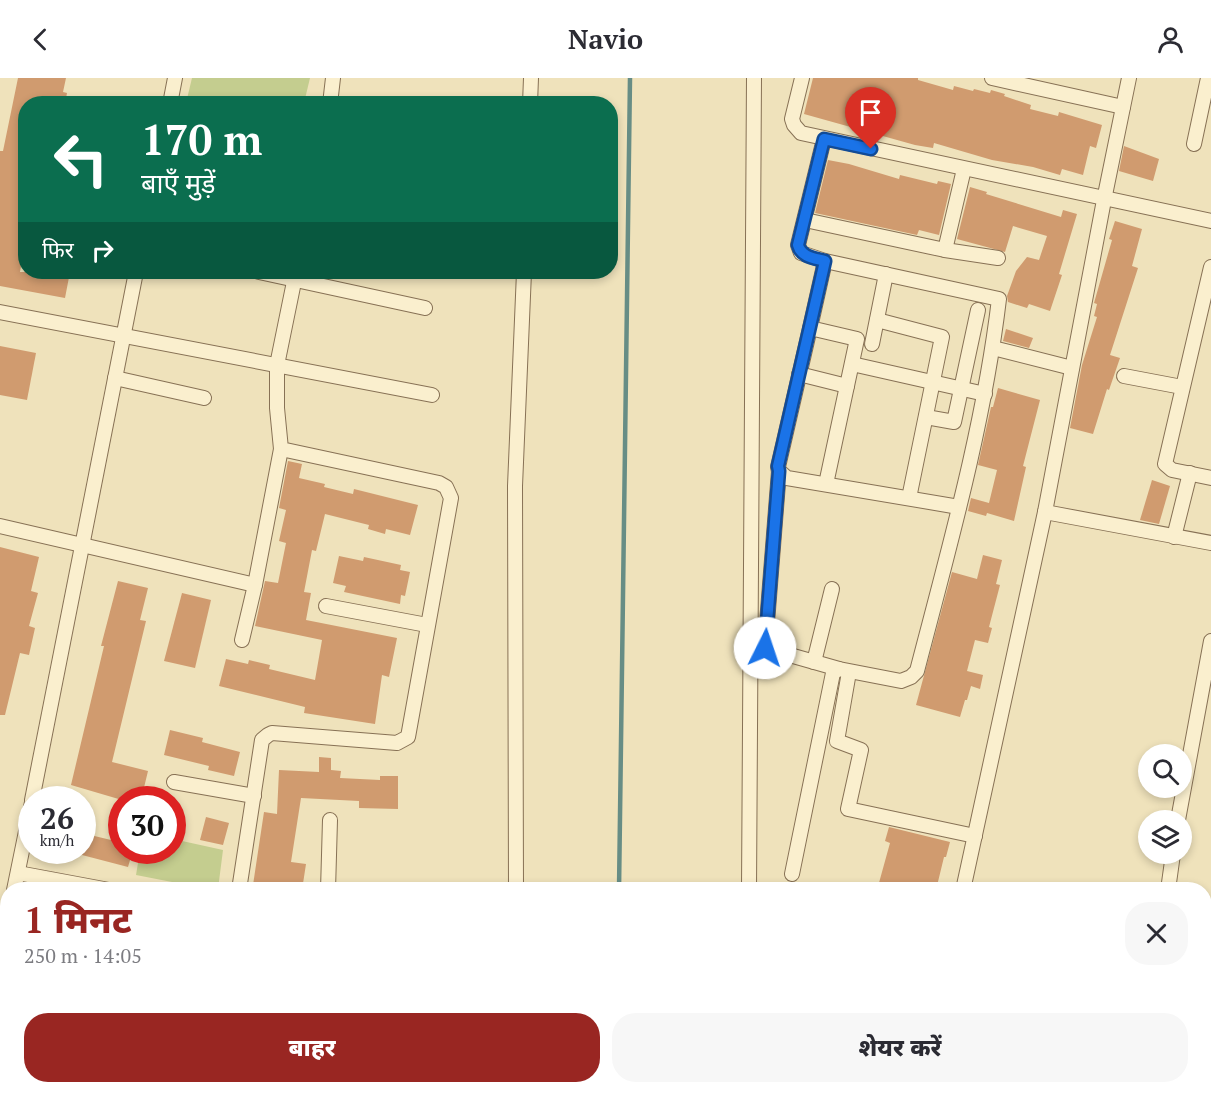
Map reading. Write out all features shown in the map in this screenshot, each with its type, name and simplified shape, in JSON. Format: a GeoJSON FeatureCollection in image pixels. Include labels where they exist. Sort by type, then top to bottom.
{"type":"FeatureCollection","features":[{"type":"Feature","properties":{"kind":"street"},"geometry":{"type":"LineString","coordinates":[[172,96],[175,78]]}},
{"type":"Feature","properties":{"kind":"street"},"geometry":{"type":"LineString","coordinates":[[331,96],[333,78]]}},
{"type":"Feature","properties":{"kind":"street"},"geometry":{"type":"LineString","coordinates":[[530,96],[531,78]]}},
{"type":"Feature","properties":{"kind":"street"},"geometry":{"type":"LineString","coordinates":[[749,882],[754,78]]}},
{"type":"Feature","properties":{"kind":"street"},"geometry":{"type":"LineString","coordinates":[[802,78],[792,119],[801,133],[1104,200],[1211,221]]}},
{"type":"Feature","properties":{"kind":"street"},"geometry":{"type":"LineString","coordinates":[[992,78],[1123,107]]}},
{"type":"Feature","properties":{"kind":"street"},"geometry":{"type":"LineString","coordinates":[[965,882],[1045,512],[1129,78]]}},
{"type":"Feature","properties":{"kind":"street"},"geometry":{"type":"LineString","coordinates":[[1194,144],[1208,78]]}},
{"type":"Feature","properties":{"kind":"street"},"geometry":{"type":"LineString","coordinates":[[824,139],[798,245],[804,255],[999,299],[985,393],[917,672],[901,681],[844,670],[765,648],[778,466],[825,261]]}},
{"type":"Feature","properties":{"kind":"street"},"geometry":{"type":"LineString","coordinates":[[945,250],[964,169]]}},
{"type":"Feature","properties":{"kind":"street"},"geometry":{"type":"LineString","coordinates":[[805,220],[945,250],[998,258]]}},
{"type":"Feature","properties":{"kind":"street"},"geometry":{"type":"LineString","coordinates":[[1211,267],[1207,299],[1182,387],[1165,464],[1172,470],[1211,478]]}},
{"type":"Feature","properties":{"kind":"street"},"geometry":{"type":"LineString","coordinates":[[872,344],[886,274]]}},
{"type":"Feature","properties":{"kind":"street"},"geometry":{"type":"LineString","coordinates":[[35,786],[135,279]]}},
{"type":"Feature","properties":{"kind":"street"},"geometry":{"type":"LineString","coordinates":[[242,640],[281,449],[277,408],[278,365],[295,279]]}},
{"type":"Feature","properties":{"kind":"street"},"geometry":{"type":"LineString","coordinates":[[311,279],[425,309]]}},
{"type":"Feature","properties":{"kind":"street"},"geometry":{"type":"LineString","coordinates":[[516,882],[515,486],[524,279]]}},
{"type":"Feature","properties":{"kind":"street"},"geometry":{"type":"LineString","coordinates":[[926,417],[954,422],[978,310]]}},
{"type":"Feature","properties":{"kind":"street"},"geometry":{"type":"LineString","coordinates":[[0,312],[432,395]]}},
{"type":"Feature","properties":{"kind":"street"},"geometry":{"type":"LineString","coordinates":[[877,320],[942,337],[909,498]]}},
{"type":"Feature","properties":{"kind":"street"},"geometry":{"type":"LineString","coordinates":[[810,328],[857,339],[826,484]]}},
{"type":"Feature","properties":{"kind":"street"},"geometry":{"type":"LineString","coordinates":[[993,348],[1072,368]]}},
{"type":"Feature","properties":{"kind":"street"},"geometry":{"type":"LineString","coordinates":[[852,364],[985,393]]}},
{"type":"Feature","properties":{"kind":"street"},"geometry":{"type":"LineString","coordinates":[[799,374],[847,386]]}},
{"type":"Feature","properties":{"kind":"street"},"geometry":{"type":"LineString","coordinates":[[1124,376],[1182,387]]}},
{"type":"Feature","properties":{"kind":"street"},"geometry":{"type":"LineString","coordinates":[[115,378],[204,398]]}},
{"type":"Feature","properties":{"kind":"street"},"geometry":{"type":"LineString","coordinates":[[240,882],[262,740],[267,735],[398,743],[408,736],[451,498],[446,487],[439,483],[281,449]]}},
{"type":"Feature","properties":{"kind":"street"},"geometry":{"type":"LineString","coordinates":[[779,471],[787,478],[959,507]]}},
{"type":"Feature","properties":{"kind":"street"},"geometry":{"type":"LineString","coordinates":[[1174,537],[1190,473]]}},
{"type":"Feature","properties":{"kind":"street"},"geometry":{"type":"LineString","coordinates":[[1045,512],[1211,543]]}},
{"type":"Feature","properties":{"kind":"street"},"geometry":{"type":"LineString","coordinates":[[0,526],[255,585]]}},
{"type":"Feature","properties":{"kind":"street"},"geometry":{"type":"LineString","coordinates":[[814,662],[832,590]]}},
{"type":"Feature","properties":{"kind":"street"},"geometry":{"type":"LineString","coordinates":[[326,606],[427,625]]}},
{"type":"Feature","properties":{"kind":"street"},"geometry":{"type":"LineString","coordinates":[[1180,810],[1211,641]]}},
{"type":"Feature","properties":{"kind":"street"},"geometry":{"type":"LineString","coordinates":[[844,670],[837,741],[861,750],[848,809],[975,836]]}},
{"type":"Feature","properties":{"kind":"street"},"geometry":{"type":"LineString","coordinates":[[792,874],[832,676],[844,670]]}},
{"type":"Feature","properties":{"kind":"street"},"geometry":{"type":"LineString","coordinates":[[174,782],[254,796]]}},
{"type":"Feature","properties":{"kind":"street"},"geometry":{"type":"LineString","coordinates":[[328,882],[330,820]]}},
{"type":"Feature","properties":{"kind":"street"},"geometry":{"type":"LineString","coordinates":[[16,882],[20,864]]}},
{"type":"Feature","properties":{"kind":"street"},"geometry":{"type":"LineString","coordinates":[[1169,882],[1172,864]]}},
{"type":"Feature","properties":{"kind":"street"},"geometry":{"type":"LineString","coordinates":[[18,873],[66,882]]}},
{"type":"Feature","properties":{"kind":"green space"},"geometry":{"type":"Polygon","coordinates":[[[192,78],[310,78],[306,96],[188,96],[192,78]]]}},
{"type":"Feature","properties":{"kind":"green space"},"geometry":{"type":"Polygon","coordinates":[[[186,842],[223,850],[219,882],[172,882],[136,875],[138,864],[186,864],[186,842]]]}},
{"type":"Feature","properties":{"kind":"building"},"geometry":{"type":"Polygon","coordinates":[[[18,78],[66,78],[63,92],[67,93],[66,96],[18,96],[18,279],[69,279],[65,298],[0,286],[0,151],[3,151],[18,78]]]}},
{"type":"Feature","properties":{"kind":"building"},"geometry":{"type":"Polygon","coordinates":[[[813,78],[918,78],[918,80],[953,90],[954,86],[990,93],[991,90],[1031,105],[1030,109],[1058,116],[1059,112],[1102,125],[1096,148],[1090,146],[1083,175],[1062,169],[1060,175],[1033,167],[992,160],[934,143],[933,148],[915,145],[804,114],[813,78]]]}},
{"type":"Feature","properties":{"kind":"building"},"geometry":{"type":"Polygon","coordinates":[[[1124,146],[1159,159],[1153,181],[1119,171],[1124,146]]]}},
{"type":"Feature","properties":{"kind":"building"},"geometry":{"type":"Polygon","coordinates":[[[828,160],[899,179],[900,175],[937,184],[938,181],[951,184],[939,235],[919,230],[917,235],[815,213],[828,160]]]}},
{"type":"Feature","properties":{"kind":"building"},"geometry":{"type":"Polygon","coordinates":[[[970,187],[1061,217],[1063,210],[1077,214],[1059,274],[1062,275],[1050,311],[1029,304],[1027,308],[1008,302],[1007,296],[1016,271],[1027,257],[1039,260],[1047,236],[1013,226],[1005,252],[957,239],[970,187]]]}},
{"type":"Feature","properties":{"kind":"building"},"geometry":{"type":"Polygon","coordinates":[[[1115,221],[1142,229],[1132,266],[1138,268],[1110,355],[1120,358],[1109,390],[1107,389],[1093,434],[1070,428],[1082,365],[1097,317],[1094,316],[1097,304],[1094,303],[1112,240],[1109,239],[1115,221]]]}},
{"type":"Feature","properties":{"kind":"building"},"geometry":{"type":"Polygon","coordinates":[[[1006,329],[1033,338],[1029,348],[1003,341],[1006,329]]]}},
{"type":"Feature","properties":{"kind":"building"},"geometry":{"type":"Polygon","coordinates":[[[0,346],[36,353],[27,400],[0,395],[0,346]]]}},
{"type":"Feature","properties":{"kind":"building"},"geometry":{"type":"Polygon","coordinates":[[[998,388],[1040,400],[1023,466],[1026,467],[1014,521],[987,513],[986,516],[968,511],[971,498],[989,503],[997,470],[978,465],[991,407],[993,407],[998,388]]]}},
{"type":"Feature","properties":{"kind":"building"},"geometry":{"type":"Polygon","coordinates":[[[288,461],[302,464],[299,478],[325,484],[324,487],[353,494],[354,489],[418,505],[410,535],[386,529],[385,534],[368,529],[369,525],[325,514],[316,551],[312,550],[304,592],[311,593],[306,620],[397,638],[389,677],[382,675],[375,724],[304,713],[305,707],[219,686],[226,659],[248,664],[249,660],[270,665],[269,669],[315,680],[322,640],[255,626],[265,581],[278,583],[286,543],[279,541],[286,510],[279,508],[288,461]]]}},
{"type":"Feature","properties":{"kind":"building"},"geometry":{"type":"Polygon","coordinates":[[[1152,480],[1170,486],[1159,524],[1140,520],[1152,480]]]}},
{"type":"Feature","properties":{"kind":"building"},"geometry":{"type":"Polygon","coordinates":[[[0,547],[39,557],[31,591],[38,593],[29,626],[35,628],[29,655],[20,653],[5,715],[0,715],[0,547]]]}},
{"type":"Feature","properties":{"kind":"building"},"geometry":{"type":"Polygon","coordinates":[[[983,555],[1002,560],[996,584],[1000,585],[989,627],[992,628],[988,643],[975,640],[967,671],[983,675],[980,689],[971,686],[960,717],[916,705],[952,572],[977,579],[983,555]]]}},
{"type":"Feature","properties":{"kind":"building"},"geometry":{"type":"Polygon","coordinates":[[[339,556],[363,561],[364,557],[401,565],[400,570],[410,572],[405,596],[401,595],[400,604],[344,592],[346,586],[333,583],[339,556]]]}},
{"type":"Feature","properties":{"kind":"building"},"geometry":{"type":"Polygon","coordinates":[[[118,581],[148,588],[140,620],[146,621],[112,762],[148,771],[144,786],[108,786],[108,796],[96,792],[96,786],[71,785],[104,646],[101,646],[118,581]]]}},
{"type":"Feature","properties":{"kind":"building"},"geometry":{"type":"Polygon","coordinates":[[[182,593],[211,600],[195,668],[164,661],[182,593]]]}},
{"type":"Feature","properties":{"kind":"building"},"geometry":{"type":"Polygon","coordinates":[[[170,730],[203,738],[202,742],[240,752],[234,776],[208,770],[209,766],[164,755],[170,730]]]}},
{"type":"Feature","properties":{"kind":"building"},"geometry":{"type":"Polygon","coordinates":[[[319,757],[331,758],[331,770],[341,771],[340,778],[380,780],[380,776],[398,776],[398,809],[359,808],[359,801],[301,798],[291,862],[306,864],[303,882],[253,882],[264,812],[277,814],[279,770],[319,772],[319,757]]]}},
{"type":"Feature","properties":{"kind":"building"},"geometry":{"type":"Polygon","coordinates":[[[206,817],[229,823],[223,845],[200,840],[206,817]]]}},
{"type":"Feature","properties":{"kind":"building"},"geometry":{"type":"Polygon","coordinates":[[[889,827],[950,842],[938,882],[879,882],[890,843],[885,841],[889,827]]]}},
{"type":"Feature","properties":{"kind":"building"},"geometry":{"type":"Polygon","coordinates":[[[96,836],[108,839],[108,862],[96,859],[96,836]]]}},
{"type":"Feature","properties":{"kind":"waterway"},"geometry":{"type":"LineString","coordinates":[[619,882],[630,78]]}},
{"type":"Feature","properties":{"kind":"route"},"geometry":{"type":"LineString","coordinates":[[765,648],[778,466],[825,261],[804,255],[798,245],[824,139],[871,149]]}}]}
